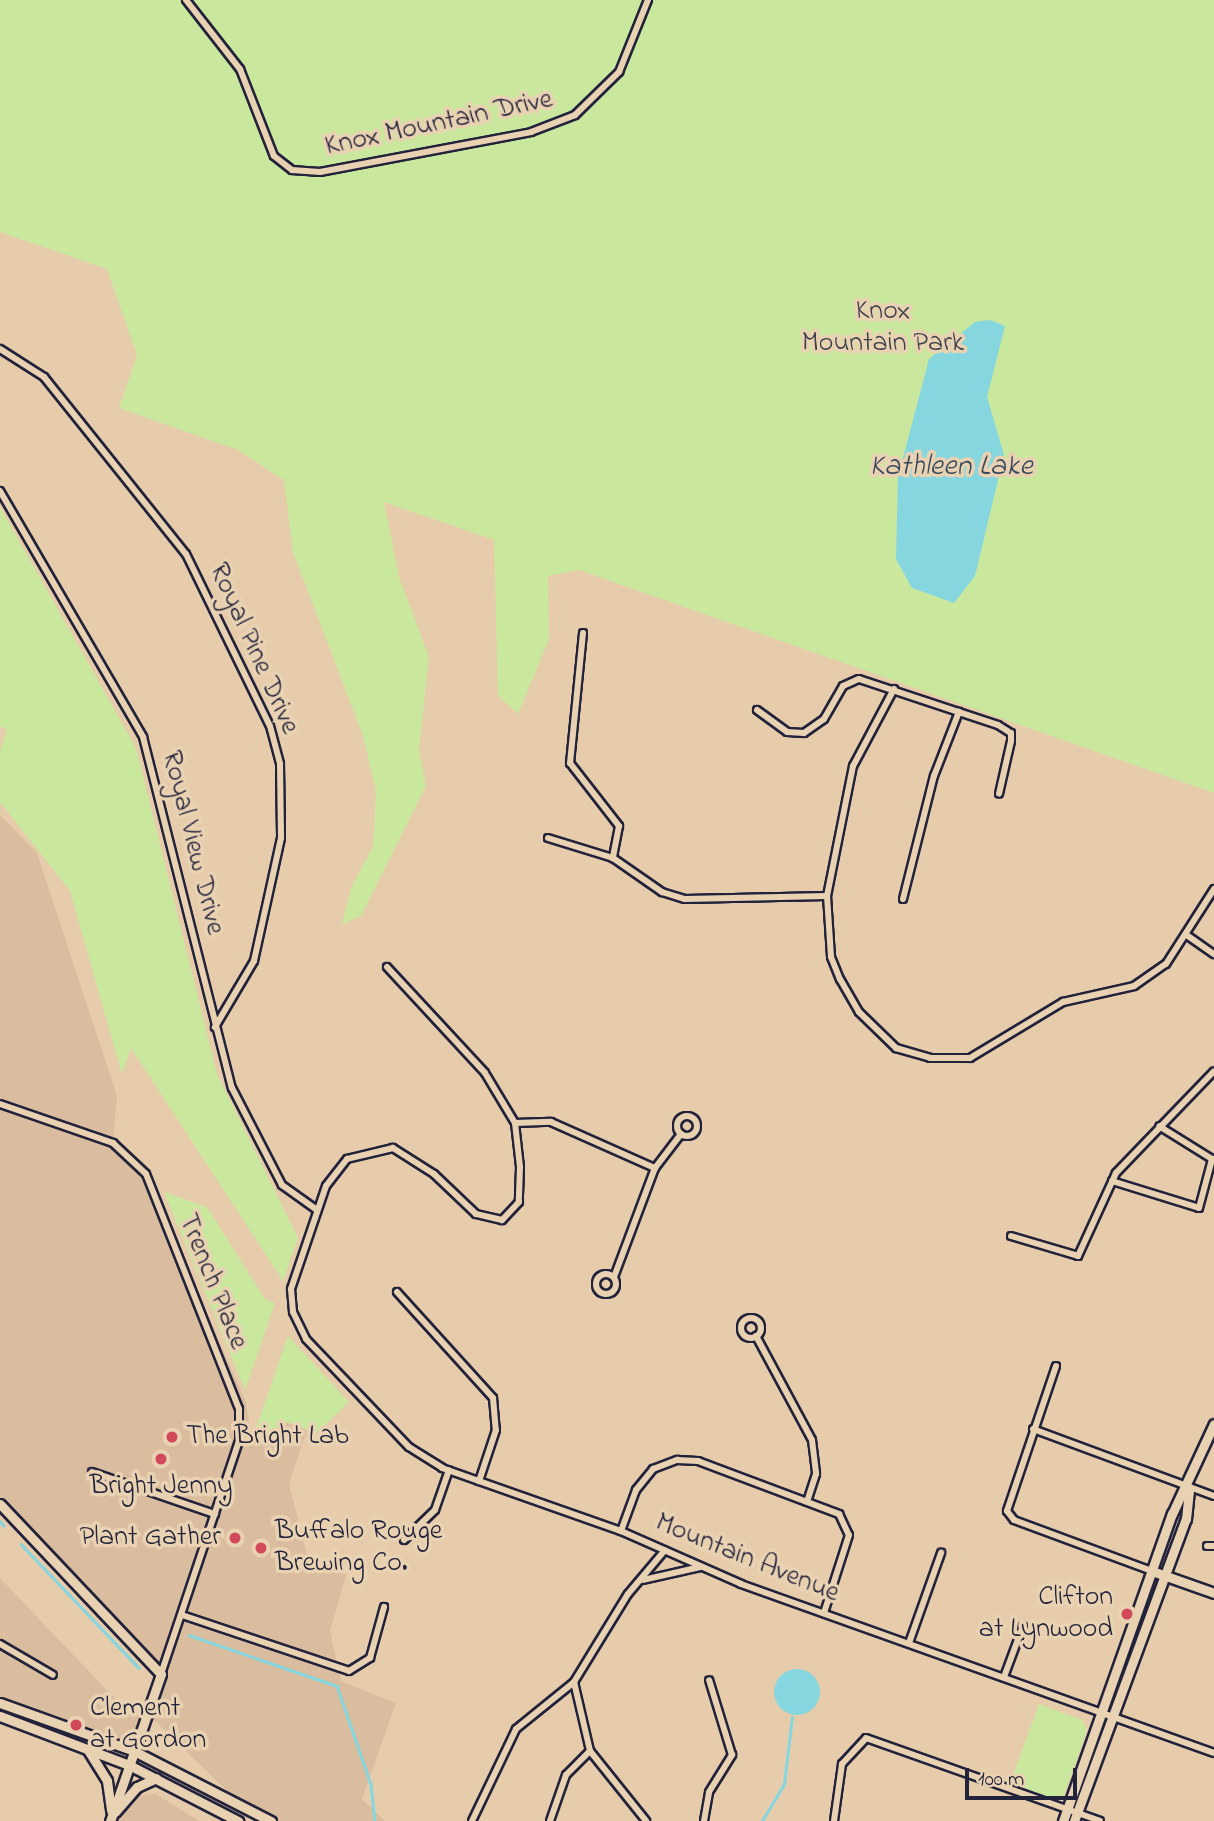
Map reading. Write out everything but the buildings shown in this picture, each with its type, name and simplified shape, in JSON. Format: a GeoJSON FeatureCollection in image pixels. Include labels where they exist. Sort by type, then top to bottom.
{"type":"FeatureCollection","features":[{"type":"Feature","properties":{"kind":"main road"},"geometry":{"type":"LineString","coordinates":[[1073,1814],[1102,1713],[1152,1571],[1214,1423]]}},
{"type":"Feature","properties":{"kind":"main road"},"geometry":{"type":"LineString","coordinates":[[1063,1821],[1073,1814],[1166,1577],[1186,1519],[1189,1485]]}},
{"type":"Feature","properties":{"kind":"main road"},"geometry":{"type":"LineString","coordinates":[[0,1504],[162,1674],[111,1819]]}},
{"type":"Feature","properties":{"kind":"main road"},"geometry":{"type":"LineString","coordinates":[[1152,1571],[1214,1593]]}},
{"type":"Feature","properties":{"kind":"main road"},"geometry":{"type":"LineString","coordinates":[[0,1704],[134,1751],[271,1821]]}},
{"type":"Feature","properties":{"kind":"main road"},"geometry":{"type":"LineString","coordinates":[[0,1716],[129,1765],[238,1821]]}},
{"type":"Feature","properties":{"kind":"main road"},"geometry":{"type":"LineString","coordinates":[[87,1749],[107,1781],[111,1819]]}},
{"type":"Feature","properties":{"kind":"main road"},"geometry":{"type":"LineString","coordinates":[[111,1819],[137,1787],[156,1778]]}},
{"type":"Feature","properties":{"kind":"street","name":"Knox Mountain Drive"},"geometry":{"type":"LineString","coordinates":[[186,0],[240,69],[274,156],[292,170],[320,172],[531,132],[575,115],[619,72],[648,0]]}},
{"type":"Feature","properties":{"kind":"street","name":"Royal Pine Drive"},"geometry":{"type":"LineString","coordinates":[[0,349],[44,377],[186,554],[270,726],[280,764],[281,838],[254,961],[215,1027]]}},
{"type":"Feature","properties":{"kind":"street","name":"Royal View Drive"},"geometry":{"type":"LineString","coordinates":[[0,491],[143,737],[232,1088],[282,1185],[317,1210]]}},
{"type":"Feature","properties":{"kind":"street"},"geometry":{"type":"LineString","coordinates":[[583,633],[570,763],[619,826],[613,858]]}},
{"type":"Feature","properties":{"kind":"street"},"geometry":{"type":"LineString","coordinates":[[757,710],[787,732],[804,733],[824,719],[834,695],[850,681],[894,689],[998,725],[1011,733],[999,794]]}},
{"type":"Feature","properties":{"kind":"street"},"geometry":{"type":"LineString","coordinates":[[894,689],[853,766],[827,896],[831,957],[840,979],[859,1012],[895,1048],[930,1058],[970,1058],[1044,1011],[1134,986],[1166,964],[1188,936],[1214,890]]}},
{"type":"Feature","properties":{"kind":"street"},"geometry":{"type":"LineString","coordinates":[[903,899],[934,776],[959,712]]}},
{"type":"Feature","properties":{"kind":"street"},"geometry":{"type":"LineString","coordinates":[[548,838],[613,858],[662,892],[685,899],[827,896]]}},
{"type":"Feature","properties":{"kind":"street"},"geometry":{"type":"LineString","coordinates":[[1188,936],[1214,954]]}},
{"type":"Feature","properties":{"kind":"street"},"geometry":{"type":"LineString","coordinates":[[317,1210],[334,1171],[363,1151],[385,1148],[418,1162],[476,1214],[502,1220],[519,1202],[515,1123],[485,1073],[387,967]]}},
{"type":"Feature","properties":{"kind":"street"},"geometry":{"type":"LineString","coordinates":[[1011,1236],[1078,1256],[1112,1181],[1159,1126],[1214,1071]]}},
{"type":"Feature","properties":{"kind":"street","name":"Trench Place"},"geometry":{"type":"LineString","coordinates":[[0,1104],[113,1143],[146,1174],[239,1409],[236,1450],[162,1674]]}},
{"type":"Feature","properties":{"kind":"street"},"geometry":{"type":"LineString","coordinates":[[515,1123],[551,1122],[655,1168]]}},
{"type":"Feature","properties":{"kind":"street"},"geometry":{"type":"LineString","coordinates":[[1112,1181],[1199,1208],[1212,1159],[1159,1126]]}},
{"type":"Feature","properties":{"kind":"street"},"geometry":{"type":"LineString","coordinates":[[614,1277],[655,1168],[681,1134]]}},
{"type":"Feature","properties":{"kind":"street","name":"Mountain Avenue"},"geometry":{"type":"LineString","coordinates":[[317,1210],[291,1289],[306,1339],[409,1447],[449,1470],[621,1531],[702,1566],[824,1613],[1214,1753]]}},
{"type":"Feature","properties":{"kind":"street"},"geometry":{"type":"LineString","coordinates":[[397,1292],[493,1398],[496,1430],[479,1481]]}},
{"type":"Feature","properties":{"kind":"street"},"geometry":{"type":"LineString","coordinates":[[756,1336],[812,1440],[816,1474],[807,1502]]}},
{"type":"Feature","properties":{"kind":"street"},"geometry":{"type":"LineString","coordinates":[[1056,1366],[1007,1511],[1014,1520],[1152,1571]]}},
{"type":"Feature","properties":{"kind":"street"},"geometry":{"type":"LineString","coordinates":[[1034,1429],[1214,1496]]}},
{"type":"Feature","properties":{"kind":"street"},"geometry":{"type":"LineString","coordinates":[[621,1531],[636,1490],[653,1469],[677,1460],[698,1461],[839,1514],[849,1535],[824,1613]]}},
{"type":"Feature","properties":{"kind":"street"},"geometry":{"type":"LineString","coordinates":[[404,1540],[435,1510],[449,1470]]}},
{"type":"Feature","properties":{"kind":"street"},"geometry":{"type":"LineString","coordinates":[[92,1472],[215,1514]]}},
{"type":"Feature","properties":{"kind":"street"},"geometry":{"type":"LineString","coordinates":[[472,1821],[516,1729],[574,1682],[641,1580],[665,1550]]}},
{"type":"Feature","properties":{"kind":"street"},"geometry":{"type":"LineString","coordinates":[[909,1643],[941,1553]]}},
{"type":"Feature","properties":{"kind":"street"},"geometry":{"type":"LineString","coordinates":[[641,1580],[702,1566]]}},
{"type":"Feature","properties":{"kind":"street"},"geometry":{"type":"LineString","coordinates":[[182,1615],[349,1671],[370,1658],[384,1607]]}},
{"type":"Feature","properties":{"kind":"street"},"geometry":{"type":"LineString","coordinates":[[1004,1678],[1023,1626]]}},
{"type":"Feature","properties":{"kind":"street"},"geometry":{"type":"LineString","coordinates":[[0,1644],[53,1675]]}},
{"type":"Feature","properties":{"kind":"street"},"geometry":{"type":"LineString","coordinates":[[704,1821],[709,1792],[732,1755],[709,1680]]}},
{"type":"Feature","properties":{"kind":"street"},"geometry":{"type":"LineString","coordinates":[[574,1682],[590,1751],[646,1821]]}},
{"type":"Feature","properties":{"kind":"street"},"geometry":{"type":"LineString","coordinates":[[834,1821],[842,1764],[866,1738],[1073,1814],[1100,1821]]}},
{"type":"Feature","properties":{"kind":"street"},"geometry":{"type":"LineString","coordinates":[[550,1821],[566,1775],[590,1751]]}},
{"type":"Feature","properties":{"kind":"shaded area"},"geometry":{"type":"Polygon","coordinates":[[[0,815],[37,853],[117,1096],[113,1143],[146,1174],[246,1402],[251,1436],[277,1446],[286,1422],[307,1430],[289,1484],[308,1559],[347,1572],[330,1631],[341,1681],[396,1703],[362,1799],[385,1821],[258,1821],[155,1721],[142,1717],[128,1755],[0,1710],[0,1578],[124,1708],[142,1716],[156,1676],[0,1514],[0,815]]]}},
{"type":"Feature","properties":{"kind":"shaded area"},"geometry":{"type":"Polygon","coordinates":[[[156,1794],[199,1821],[110,1821],[118,1796],[156,1794]]]}},
{"type":"Feature","properties":{"kind":"green space","name":"Knox Mountain Park"},"geometry":{"type":"Polygon","coordinates":[[[0,0],[1214,0],[1214,793],[579,570],[548,576],[549,639],[518,714],[498,696],[494,540],[384,502],[399,577],[429,657],[419,750],[426,786],[361,916],[342,924],[351,888],[373,846],[376,792],[363,736],[293,552],[284,480],[238,450],[119,408],[137,355],[107,269],[0,232],[0,0]]]}},
{"type":"Feature","properties":{"kind":"green space"},"geometry":{"type":"Polygon","coordinates":[[[0,507],[136,748],[217,1074],[298,1238],[283,1281],[131,1048],[122,1074],[70,891],[0,802],[0,751],[7,730],[0,726],[0,507]]]}},
{"type":"Feature","properties":{"kind":"green space"},"geometry":{"type":"Polygon","coordinates":[[[164,1192],[207,1207],[265,1299],[275,1303],[245,1390],[164,1192]]]}},
{"type":"Feature","properties":{"kind":"green space"},"geometry":{"type":"Polygon","coordinates":[[[288,1336],[349,1402],[317,1433],[286,1422],[277,1446],[253,1437],[288,1336]]]}},
{"type":"Feature","properties":{"kind":"green space"},"geometry":{"type":"Polygon","coordinates":[[[1039,1704],[1082,1720],[1087,1730],[1064,1795],[1055,1799],[1010,1783],[1039,1704]]]}},
{"type":"Feature","properties":{"kind":"water","name":"Kathleen Lake"},"geometry":{"type":"Polygon","coordinates":[[[990,320],[1005,326],[987,397],[1004,455],[975,576],[954,603],[912,588],[896,559],[898,477],[929,359],[975,322],[990,320]]]}},
{"type":"Feature","properties":{"kind":"water"},"geometry":{"type":"Polygon","coordinates":[[[797,1669],[813,1676],[820,1692],[813,1708],[797,1715],[781,1708],[774,1692],[781,1676],[797,1669]]]}},
{"type":"Feature","properties":{"kind":"waterway"},"geometry":{"type":"LineString","coordinates":[[0,1521],[4,1526]]}},
{"type":"Feature","properties":{"kind":"waterway"},"geometry":{"type":"LineString","coordinates":[[21,1544],[139,1668]]}},
{"type":"Feature","properties":{"kind":"waterway"},"geometry":{"type":"LineString","coordinates":[[189,1635],[337,1686],[371,1784],[375,1821]]}},
{"type":"Feature","properties":{"kind":"waterway"},"geometry":{"type":"LineString","coordinates":[[762,1821],[784,1784],[792,1717]]}},
{"type":"Feature","properties":{"kind":"place","name":"The Bright Lab"},"geometry":{"type":"Point","coordinates":[172,1437]}},
{"type":"Feature","properties":{"kind":"place","name":"Bright Jenny"},"geometry":{"type":"Point","coordinates":[161,1459]}},
{"type":"Feature","properties":{"kind":"place","name":"Plant Gather"},"geometry":{"type":"Point","coordinates":[235,1538]}},
{"type":"Feature","properties":{"kind":"place","name":"Buffalo Rouge Brewing Co."},"geometry":{"type":"Point","coordinates":[261,1548]}},
{"type":"Feature","properties":{"kind":"place","name":"Clifton at Lynwood"},"geometry":{"type":"Point","coordinates":[1127,1614]}},
{"type":"Feature","properties":{"kind":"place","name":"Clement at Gordon"},"geometry":{"type":"Point","coordinates":[76,1725]}}]}
